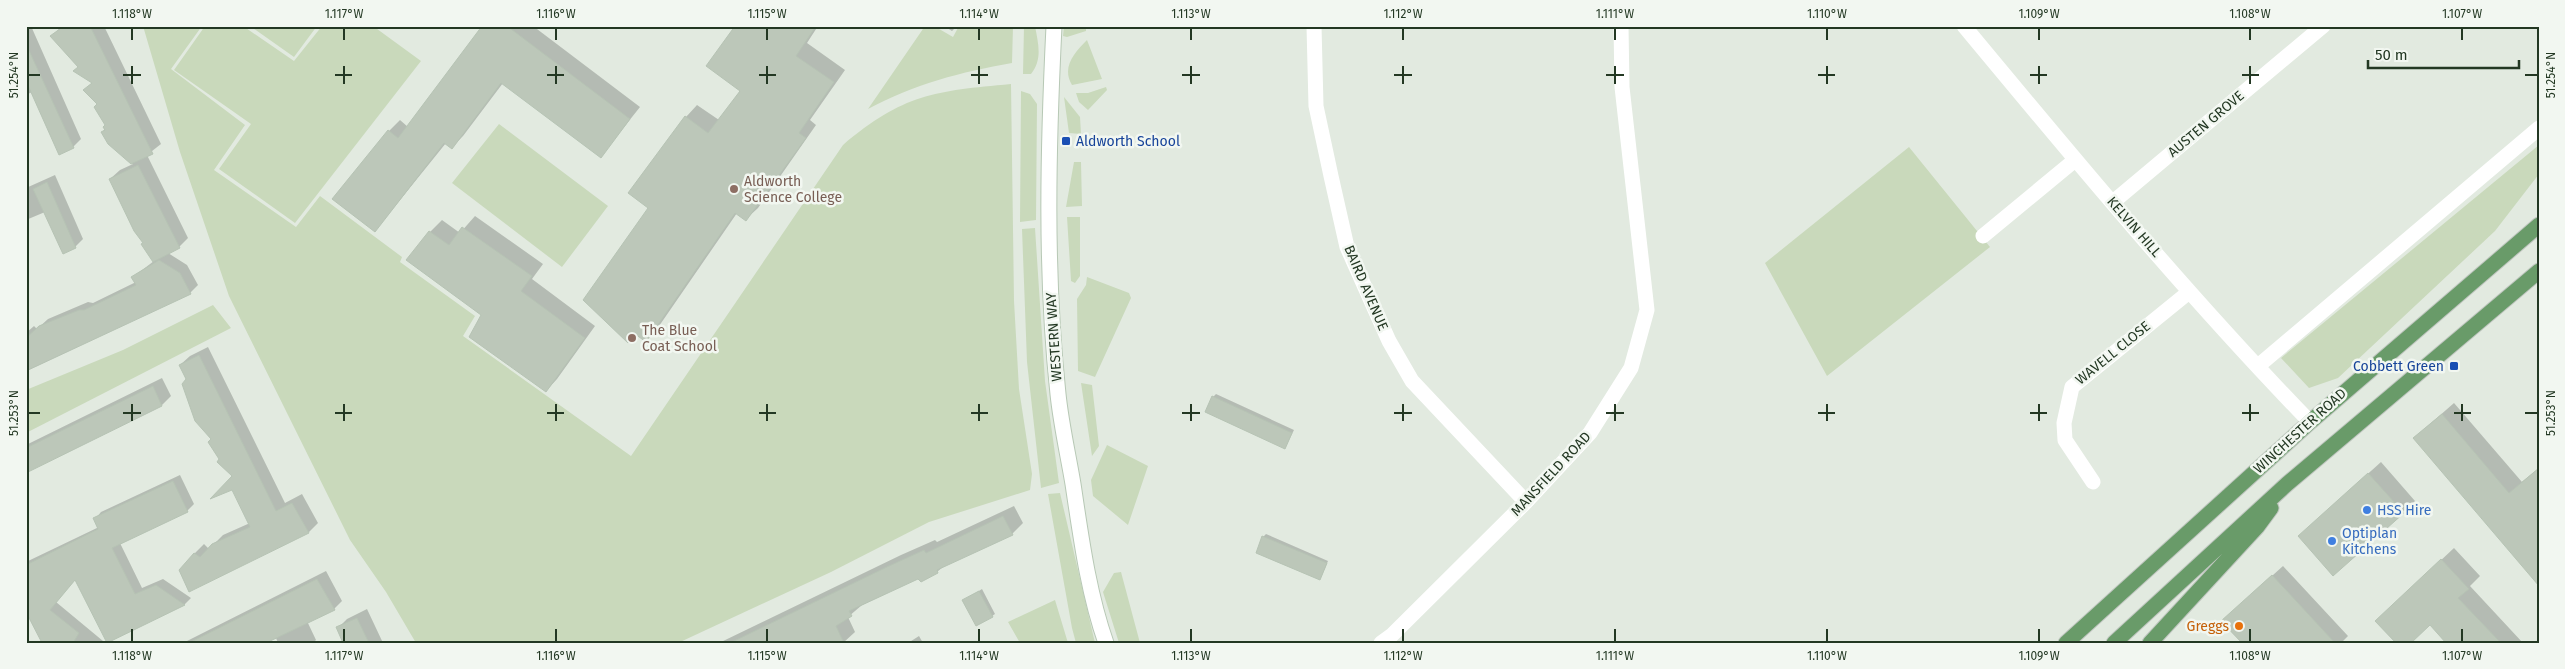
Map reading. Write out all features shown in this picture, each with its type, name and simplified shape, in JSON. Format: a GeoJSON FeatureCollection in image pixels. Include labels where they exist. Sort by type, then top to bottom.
{"type":"FeatureCollection","features":[{"type":"Feature","properties":{"kind":"main road","name":"WINCHESTER ROAD"},"geometry":{"type":"LineString","coordinates":[[2066,643],[2310,422],[2539,225]]}},
{"type":"Feature","properties":{"kind":"main road"},"geometry":{"type":"LineString","coordinates":[[2114,643],[2287,484],[2539,271]]}},
{"type":"Feature","properties":{"kind":"main road"},"geometry":{"type":"LineString","coordinates":[[2150,643],[2257,527],[2287,484]]}},
{"type":"Feature","properties":{"kind":"street","name":"WESTERN WAY"},"geometry":{"type":"LineString","coordinates":[[1054,26],[1048,223],[1057,386],[1082,546],[1096,615],[1106,643]]}},
{"type":"Feature","properties":{"kind":"street","name":"BAIRD AVENUE"},"geometry":{"type":"LineString","coordinates":[[1314,26],[1316,106],[1347,247],[1389,341],[1412,381],[1526,502]]}},
{"type":"Feature","properties":{"kind":"street","name":"MANSFIELD ROAD"},"geometry":{"type":"LineString","coordinates":[[1381,643],[1392,635],[1526,502],[1595,425],[1631,368],[1647,310],[1622,87],[1622,26]]}},
{"type":"Feature","properties":{"kind":"street","name":"KELVIN HILL"},"geometry":{"type":"LineString","coordinates":[[1964,26],[2075,160],[2189,292],[2310,422]]}},
{"type":"Feature","properties":{"kind":"street","name":"AUSTEN GROVE"},"geometry":{"type":"LineString","coordinates":[[2113,202],[2318,28]]}},
{"type":"Feature","properties":{"kind":"street"},"geometry":{"type":"LineString","coordinates":[[2258,366],[2539,128]]}},
{"type":"Feature","properties":{"kind":"street"},"geometry":{"type":"LineString","coordinates":[[1983,236],[2075,160]]}},
{"type":"Feature","properties":{"kind":"street","name":"WAVELL CLOSE"},"geometry":{"type":"LineString","coordinates":[[2093,482],[2065,440],[2064,423],[2072,387],[2189,292]]}},
{"type":"Feature","properties":{"kind":"green space"},"geometry":{"type":"Polygon","coordinates":[[[143,26],[202,26],[171,69],[245,125],[214,170],[296,227],[320,196],[402,257],[400,262],[475,316],[463,336],[631,456],[843,145],[884,115],[902,105],[921,98],[961,89],[1011,84],[1014,301],[1019,389],[1032,474],[1030,490],[929,522],[831,572],[678,643],[416,643],[386,592],[350,540],[229,296],[180,152],[143,26]]]}},
{"type":"Feature","properties":{"kind":"green space"},"geometry":{"type":"Polygon","coordinates":[[[205,26],[243,26],[294,61],[322,26],[373,26],[421,61],[295,223],[219,169],[251,124],[174,70],[205,26]]]}},
{"type":"Feature","properties":{"kind":"green space"},"geometry":{"type":"Polygon","coordinates":[[[250,26],[317,26],[294,57],[250,26]]]}},
{"type":"Feature","properties":{"kind":"green space"},"geometry":{"type":"Polygon","coordinates":[[[925,26],[934,26],[953,37],[959,26],[1013,26],[1012,63],[938,80],[868,109],[925,26]]]}},
{"type":"Feature","properties":{"kind":"green space"},"geometry":{"type":"Polygon","coordinates":[[[1024,26],[1035,26],[1039,51],[1037,63],[1031,74],[1023,74],[1024,26]]]}},
{"type":"Feature","properties":{"kind":"green space"},"geometry":{"type":"Polygon","coordinates":[[[1064,26],[1086,26],[1086,31],[1067,37],[1063,36],[1064,26]]]}},
{"type":"Feature","properties":{"kind":"green space"},"geometry":{"type":"Polygon","coordinates":[[[1087,40],[1102,79],[1072,85],[1068,72],[1071,60],[1087,40]]]}},
{"type":"Feature","properties":{"kind":"green space"},"geometry":{"type":"Polygon","coordinates":[[[1106,87],[1107,90],[1088,110],[1079,102],[1076,93],[1088,93],[1106,87]]]}},
{"type":"Feature","properties":{"kind":"green space"},"geometry":{"type":"Polygon","coordinates":[[[1021,91],[1030,94],[1037,104],[1036,220],[1020,222],[1021,91]]]}},
{"type":"Feature","properties":{"kind":"green space"},"geometry":{"type":"Polygon","coordinates":[[[1064,97],[1080,117],[1081,134],[1069,133],[1064,97]]]}},
{"type":"Feature","properties":{"kind":"green space"},"geometry":{"type":"Polygon","coordinates":[[[499,124],[608,206],[562,267],[452,183],[499,124]]]}},
{"type":"Feature","properties":{"kind":"green space"},"geometry":{"type":"Polygon","coordinates":[[[2539,145],[2539,174],[2495,231],[2338,378],[2309,388],[2281,358],[2539,145]]]}},
{"type":"Feature","properties":{"kind":"green space"},"geometry":{"type":"Polygon","coordinates":[[[1909,147],[1990,247],[1827,376],[1765,263],[1909,147]]]}},
{"type":"Feature","properties":{"kind":"green space"},"geometry":{"type":"Polygon","coordinates":[[[1074,162],[1081,162],[1082,206],[1066,207],[1074,162]]]}},
{"type":"Feature","properties":{"kind":"green space"},"geometry":{"type":"Polygon","coordinates":[[[1067,217],[1080,217],[1080,276],[1075,283],[1071,281],[1067,217]]]}},
{"type":"Feature","properties":{"kind":"green space"},"geometry":{"type":"Polygon","coordinates":[[[1035,228],[1045,381],[1059,483],[1041,488],[1027,362],[1022,229],[1035,228]]]}},
{"type":"Feature","properties":{"kind":"green space"},"geometry":{"type":"Polygon","coordinates":[[[1087,277],[1129,293],[1131,298],[1095,377],[1078,371],[1077,299],[1086,285],[1087,277]]]}},
{"type":"Feature","properties":{"kind":"green space"},"geometry":{"type":"Polygon","coordinates":[[[213,305],[231,328],[26,433],[26,390],[123,350],[213,305]]]}},
{"type":"Feature","properties":{"kind":"green space"},"geometry":{"type":"Polygon","coordinates":[[[1081,383],[1092,385],[1099,446],[1092,456],[1081,383]]]}},
{"type":"Feature","properties":{"kind":"green space"},"geometry":{"type":"Polygon","coordinates":[[[1107,445],[1148,466],[1128,525],[1093,496],[1091,480],[1107,445]]]}},
{"type":"Feature","properties":{"kind":"green space"},"geometry":{"type":"Polygon","coordinates":[[[1060,493],[1095,643],[1076,643],[1072,628],[1048,494],[1060,493]]]}},
{"type":"Feature","properties":{"kind":"green space"},"geometry":{"type":"Polygon","coordinates":[[[1121,572],[1140,643],[1119,643],[1103,592],[1114,573],[1121,572]]]}},
{"type":"Feature","properties":{"kind":"green space"},"geometry":{"type":"Polygon","coordinates":[[[1055,600],[1068,643],[1020,643],[1008,622],[1055,600]]]}},
{"type":"Feature","properties":{"kind":"building"},"geometry":{"type":"Polygon","coordinates":[[[64,26],[90,26],[153,154],[131,164],[108,144],[101,132],[105,130],[103,127],[105,125],[94,107],[97,104],[83,90],[92,83],[73,71],[78,67],[50,36],[64,26]]]}},
{"type":"Feature","properties":{"kind":"building"},"geometry":{"type":"Polygon","coordinates":[[[482,26],[507,26],[630,119],[601,158],[501,83],[452,149],[444,143],[375,232],[332,199],[388,130],[398,138],[482,26]]]}},
{"type":"Feature","properties":{"kind":"building"},"geometry":{"type":"Polygon","coordinates":[[[735,26],[816,26],[796,56],[834,82],[799,133],[806,138],[746,221],[735,213],[646,342],[635,334],[628,343],[583,300],[648,208],[628,193],[685,116],[708,133],[740,91],[706,66],[735,26]]]}},
{"type":"Feature","properties":{"kind":"building"},"geometry":{"type":"Polygon","coordinates":[[[26,44],[74,148],[59,155],[26,81],[26,44]]]}},
{"type":"Feature","properties":{"kind":"building"},"geometry":{"type":"Polygon","coordinates":[[[138,165],[180,248],[153,262],[134,231],[109,179],[138,165]]]}},
{"type":"Feature","properties":{"kind":"building"},"geometry":{"type":"Polygon","coordinates":[[[47,182],[76,248],[63,254],[33,189],[47,182]]]}},
{"type":"Feature","properties":{"kind":"building"},"geometry":{"type":"Polygon","coordinates":[[[462,227],[532,276],[521,291],[585,338],[546,392],[469,337],[481,315],[406,260],[429,231],[449,245],[462,227]]]}},
{"type":"Feature","properties":{"kind":"building"},"geometry":{"type":"Polygon","coordinates":[[[159,260],[180,273],[191,294],[26,371],[26,338],[39,326],[79,310],[84,310],[136,285],[131,277],[159,260]]]}},
{"type":"Feature","properties":{"kind":"building"},"geometry":{"type":"Polygon","coordinates":[[[199,355],[276,511],[292,503],[309,533],[189,592],[179,570],[194,553],[200,557],[212,544],[250,527],[232,490],[210,499],[232,476],[217,462],[219,459],[208,442],[211,439],[195,421],[182,384],[186,379],[179,365],[199,355]]]}},
{"type":"Feature","properties":{"kind":"building"},"geometry":{"type":"Polygon","coordinates":[[[153,386],[162,406],[26,473],[26,448],[153,386]]]}},
{"type":"Feature","properties":{"kind":"building"},"geometry":{"type":"Polygon","coordinates":[[[1212,396],[1292,433],[1285,449],[1205,412],[1212,396]]]}},
{"type":"Feature","properties":{"kind":"building"},"geometry":{"type":"Polygon","coordinates":[[[2442,414],[2509,493],[2539,468],[2539,586],[2413,438],[2442,414]]]}},
{"type":"Feature","properties":{"kind":"building"},"geometry":{"type":"Polygon","coordinates":[[[2368,473],[2404,513],[2333,576],[2298,536],[2368,473]]]}},
{"type":"Feature","properties":{"kind":"building"},"geometry":{"type":"Polygon","coordinates":[[[173,481],[188,512],[112,548],[135,594],[156,585],[185,605],[107,643],[75,580],[50,610],[79,633],[73,643],[42,643],[26,612],[26,565],[98,529],[93,518],[173,481]]]}},
{"type":"Feature","properties":{"kind":"building"},"geometry":{"type":"Polygon","coordinates":[[[1003,516],[1013,535],[937,570],[938,573],[921,582],[918,579],[849,611],[852,616],[836,626],[844,643],[730,643],[889,566],[924,550],[926,553],[1003,516]]]}},
{"type":"Feature","properties":{"kind":"building"},"geometry":{"type":"Polygon","coordinates":[[[1262,536],[1327,563],[1320,580],[1256,553],[1262,536]]]}},
{"type":"Feature","properties":{"kind":"building"},"geometry":{"type":"Polygon","coordinates":[[[2441,559],[2469,589],[2458,598],[2501,643],[2446,643],[2430,625],[2411,643],[2396,643],[2375,621],[2441,559]]]}},
{"type":"Feature","properties":{"kind":"building"},"geometry":{"type":"Polygon","coordinates":[[[2272,575],[2335,643],[2242,643],[2221,621],[2272,575]]]}},
{"type":"Feature","properties":{"kind":"building"},"geometry":{"type":"Polygon","coordinates":[[[317,579],[335,610],[266,643],[189,643],[317,579]]]}},
{"type":"Feature","properties":{"kind":"building"},"geometry":{"type":"Polygon","coordinates":[[[979,591],[993,617],[976,626],[962,600],[979,591]]]}},
{"type":"Feature","properties":{"kind":"building"},"geometry":{"type":"Polygon","coordinates":[[[357,618],[369,643],[343,643],[336,627],[357,618]]]}},
{"type":"Feature","properties":{"kind":"place","name":"Aldworth School"},"geometry":{"type":"Point","coordinates":[1066,141]}},
{"type":"Feature","properties":{"kind":"place","name":"Aldworth Science College"},"geometry":{"type":"Point","coordinates":[734,189]}},
{"type":"Feature","properties":{"kind":"place","name":"The Blue Coat School"},"geometry":{"type":"Point","coordinates":[632,338]}},
{"type":"Feature","properties":{"kind":"place","name":"Cobbett Green"},"geometry":{"type":"Point","coordinates":[2454,366]}},
{"type":"Feature","properties":{"kind":"place","name":"HSS Hire"},"geometry":{"type":"Point","coordinates":[2367,510]}},
{"type":"Feature","properties":{"kind":"place","name":"Optiplan Kitchens"},"geometry":{"type":"Point","coordinates":[2332,541]}},
{"type":"Feature","properties":{"kind":"place","name":"Greggs"},"geometry":{"type":"Point","coordinates":[2239,626]}}]}
